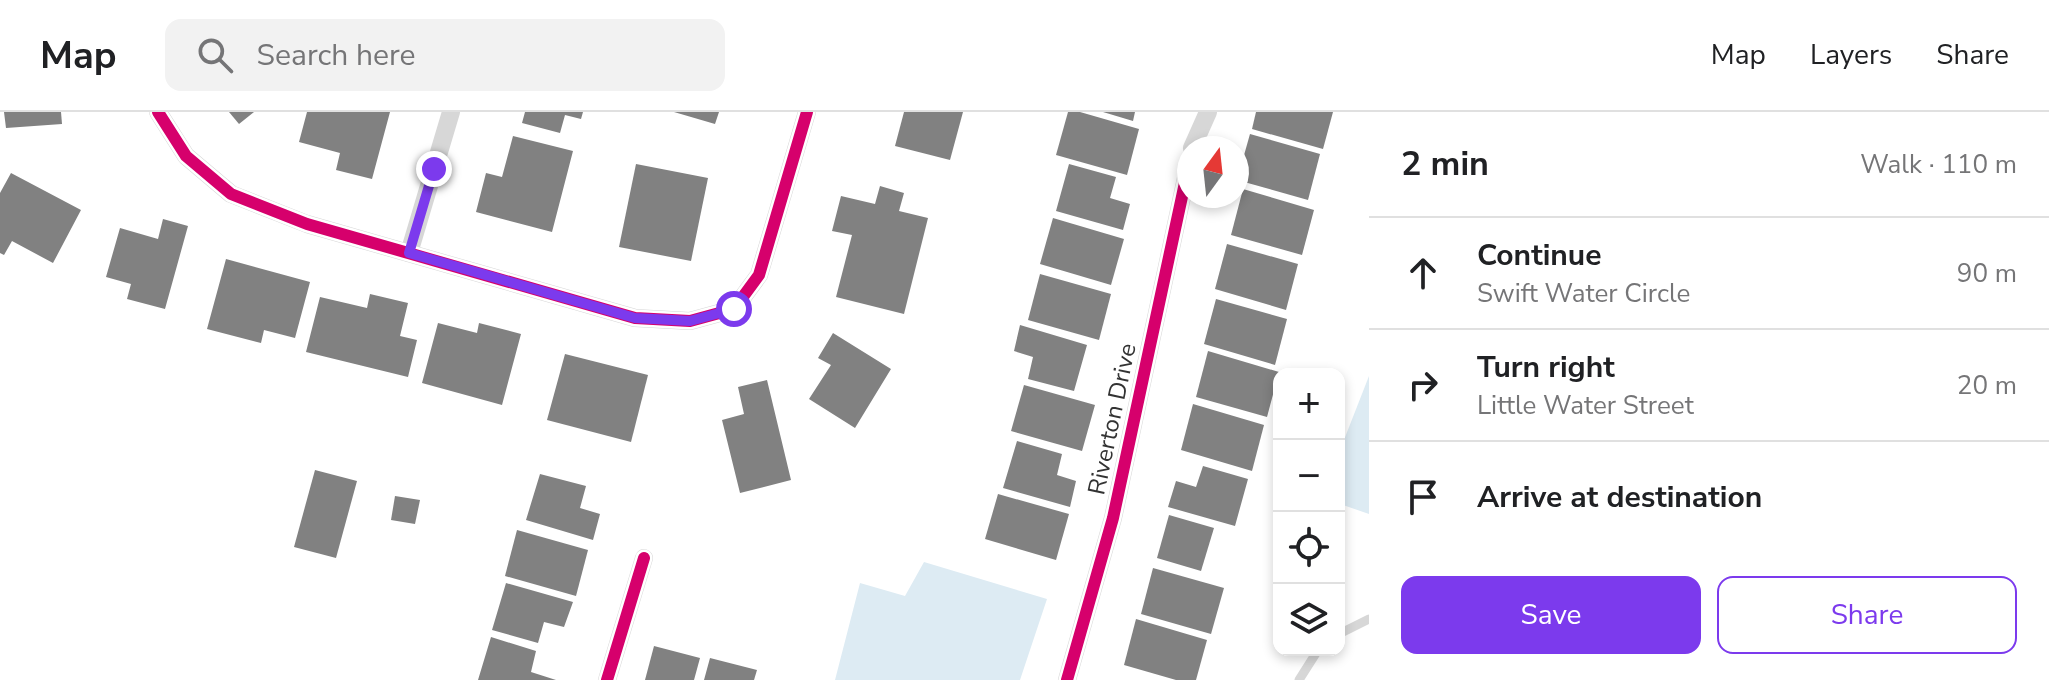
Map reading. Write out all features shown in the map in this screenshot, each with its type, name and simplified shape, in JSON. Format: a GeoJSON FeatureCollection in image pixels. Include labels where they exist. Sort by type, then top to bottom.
{"type":"FeatureCollection","features":[{"type":"Feature","properties":{"kind":"street"},"geometry":{"type":"LineString","coordinates":[[158,112],[186,156],[231,194],[307,224],[635,318],[690,321],[734,309],[759,275],[807,112]]}},
{"type":"Feature","properties":{"kind":"street"},"geometry":{"type":"LineString","coordinates":[[409,253],[451,112]]}},
{"type":"Feature","properties":{"kind":"street"},"geometry":{"type":"LineString","coordinates":[[1193,112],[1193,136]]}},
{"type":"Feature","properties":{"kind":"street"},"geometry":{"type":"LineString","coordinates":[[1197,136],[1208,112]]}},
{"type":"Feature","properties":{"kind":"street","name":"Riverton Drive"},"geometry":{"type":"LineString","coordinates":[[1067,680],[1113,518],[1180,208]]}},
{"type":"Feature","properties":{"kind":"street"},"geometry":{"type":"LineString","coordinates":[[607,680],[644,558]]}},
{"type":"Feature","properties":{"kind":"lane"},"geometry":{"type":"LineString","coordinates":[[1345,631],[1369,619]]}},
{"type":"Feature","properties":{"kind":"lane"},"geometry":{"type":"LineString","coordinates":[[1299,680],[1314,656]]}},
{"type":"Feature","properties":{"kind":"shaded area"},"geometry":{"type":"Polygon","coordinates":[[[1369,376],[1369,514],[1345,506],[1345,437],[1369,376]]]}},
{"type":"Feature","properties":{"kind":"shaded area"},"geometry":{"type":"Polygon","coordinates":[[[924,562],[1047,599],[1020,680],[835,680],[860,583],[905,596],[924,562]]]}},
{"type":"Feature","properties":{"kind":"building"},"geometry":{"type":"Polygon","coordinates":[[[4,112],[61,112],[62,124],[6,128],[4,112]]]}},
{"type":"Feature","properties":{"kind":"building"},"geometry":{"type":"Polygon","coordinates":[[[229,112],[254,112],[239,124],[229,112]]]}},
{"type":"Feature","properties":{"kind":"building"},"geometry":{"type":"Polygon","coordinates":[[[307,112],[390,112],[372,179],[336,170],[340,153],[299,142],[307,112]]]}},
{"type":"Feature","properties":{"kind":"building"},"geometry":{"type":"Polygon","coordinates":[[[525,112],[583,112],[581,119],[565,115],[560,133],[522,123],[525,112]]]}},
{"type":"Feature","properties":{"kind":"building"},"geometry":{"type":"Polygon","coordinates":[[[674,112],[719,112],[715,124],[674,112]]]}},
{"type":"Feature","properties":{"kind":"building"},"geometry":{"type":"Polygon","coordinates":[[[904,112],[963,112],[950,160],[895,146],[904,112]]]}},
{"type":"Feature","properties":{"kind":"building"},"geometry":{"type":"Polygon","coordinates":[[[1068,112],[1080,112],[1139,129],[1127,175],[1056,155],[1068,112]]]}},
{"type":"Feature","properties":{"kind":"building"},"geometry":{"type":"Polygon","coordinates":[[[1103,112],[1135,112],[1133,121],[1103,112]]]}},
{"type":"Feature","properties":{"kind":"building"},"geometry":{"type":"Polygon","coordinates":[[[1256,112],[1333,112],[1323,149],[1252,129],[1256,112]]]}},
{"type":"Feature","properties":{"kind":"building"},"geometry":{"type":"Polygon","coordinates":[[[1250,134],[1320,154],[1308,200],[1249,183],[1250,134]]]}},
{"type":"Feature","properties":{"kind":"building"},"geometry":{"type":"Polygon","coordinates":[[[513,136],[573,151],[552,232],[476,212],[486,173],[502,177],[513,136]]]}},
{"type":"Feature","properties":{"kind":"building"},"geometry":{"type":"Polygon","coordinates":[[[636,164],[708,178],[691,261],[619,247],[636,164]]]}},
{"type":"Feature","properties":{"kind":"building"},"geometry":{"type":"Polygon","coordinates":[[[1069,164],[1116,177],[1110,198],[1130,204],[1123,230],[1056,211],[1069,164]]]}},
{"type":"Feature","properties":{"kind":"building"},"geometry":{"type":"Polygon","coordinates":[[[11,173],[81,210],[53,263],[12,241],[4,255],[0,253],[0,193],[11,173]]]}},
{"type":"Feature","properties":{"kind":"building"},"geometry":{"type":"Polygon","coordinates":[[[880,186],[904,193],[899,211],[928,218],[904,314],[836,297],[852,235],[832,231],[841,196],[875,204],[880,186]]]}},
{"type":"Feature","properties":{"kind":"building"},"geometry":{"type":"Polygon","coordinates":[[[1249,191],[1314,210],[1302,255],[1231,235],[1238,208],[1249,208],[1249,191]]]}},
{"type":"Feature","properties":{"kind":"building"},"geometry":{"type":"Polygon","coordinates":[[[1053,218],[1124,239],[1111,285],[1040,264],[1053,218]]]}},
{"type":"Feature","properties":{"kind":"building"},"geometry":{"type":"Polygon","coordinates":[[[163,219],[188,226],[165,309],[127,299],[131,284],[106,277],[120,228],[158,239],[163,219]]]}},
{"type":"Feature","properties":{"kind":"building"},"geometry":{"type":"Polygon","coordinates":[[[1227,244],[1298,264],[1286,310],[1215,289],[1227,244]]]}},
{"type":"Feature","properties":{"kind":"building"},"geometry":{"type":"Polygon","coordinates":[[[226,259],[310,282],[295,338],[264,330],[261,343],[207,329],[226,259]]]}},
{"type":"Feature","properties":{"kind":"building"},"geometry":{"type":"Polygon","coordinates":[[[1040,274],[1111,294],[1099,340],[1028,320],[1040,274]]]}},
{"type":"Feature","properties":{"kind":"building"},"geometry":{"type":"Polygon","coordinates":[[[370,294],[408,303],[400,336],[417,340],[408,377],[306,352],[320,297],[367,308],[370,294]]]}},
{"type":"Feature","properties":{"kind":"building"},"geometry":{"type":"Polygon","coordinates":[[[1216,299],[1287,319],[1275,365],[1204,344],[1216,299]]]}},
{"type":"Feature","properties":{"kind":"building"},"geometry":{"type":"Polygon","coordinates":[[[438,323],[477,333],[479,323],[521,334],[502,405],[422,383],[438,323]]]}},
{"type":"Feature","properties":{"kind":"building"},"geometry":{"type":"Polygon","coordinates":[[[1020,325],[1087,345],[1074,391],[1028,379],[1033,357],[1014,351],[1020,325]]]}},
{"type":"Feature","properties":{"kind":"building"},"geometry":{"type":"Polygon","coordinates":[[[833,333],[891,369],[855,428],[809,399],[831,365],[818,358],[833,333]]]}},
{"type":"Feature","properties":{"kind":"building"},"geometry":{"type":"Polygon","coordinates":[[[1208,351],[1273,370],[1273,394],[1267,417],[1196,397],[1208,351]]]}},
{"type":"Feature","properties":{"kind":"building"},"geometry":{"type":"Polygon","coordinates":[[[565,354],[648,375],[631,442],[547,420],[565,354]]]}},
{"type":"Feature","properties":{"kind":"building"},"geometry":{"type":"Polygon","coordinates":[[[767,380],[791,480],[740,493],[722,420],[744,414],[738,387],[767,380]]]}},
{"type":"Feature","properties":{"kind":"building"},"geometry":{"type":"Polygon","coordinates":[[[1024,385],[1095,405],[1082,451],[1011,431],[1024,385]]]}},
{"type":"Feature","properties":{"kind":"building"},"geometry":{"type":"Polygon","coordinates":[[[1193,404],[1264,425],[1252,471],[1181,450],[1193,404]]]}},
{"type":"Feature","properties":{"kind":"building"},"geometry":{"type":"Polygon","coordinates":[[[1017,441],[1062,454],[1057,475],[1076,481],[1070,507],[1003,488],[1017,441]]]}},
{"type":"Feature","properties":{"kind":"building"},"geometry":{"type":"Polygon","coordinates":[[[1203,466],[1248,479],[1235,526],[1168,507],[1176,481],[1196,487],[1203,466]]]}},
{"type":"Feature","properties":{"kind":"building"},"geometry":{"type":"Polygon","coordinates":[[[315,470],[357,481],[336,558],[294,547],[315,470]]]}},
{"type":"Feature","properties":{"kind":"building"},"geometry":{"type":"Polygon","coordinates":[[[540,474],[586,486],[580,508],[600,514],[593,540],[526,520],[540,474]]]}},
{"type":"Feature","properties":{"kind":"building"},"geometry":{"type":"Polygon","coordinates":[[[998,494],[1069,514],[1056,560],[985,539],[998,494]]]}},
{"type":"Feature","properties":{"kind":"building"},"geometry":{"type":"Polygon","coordinates":[[[395,496],[420,500],[415,524],[391,520],[395,496]]]}},
{"type":"Feature","properties":{"kind":"building"},"geometry":{"type":"Polygon","coordinates":[[[1169,515],[1214,528],[1201,571],[1157,558],[1169,515]]]}},
{"type":"Feature","properties":{"kind":"building"},"geometry":{"type":"Polygon","coordinates":[[[517,530],[588,550],[576,596],[505,576],[517,530]]]}},
{"type":"Feature","properties":{"kind":"building"},"geometry":{"type":"Polygon","coordinates":[[[1153,568],[1224,588],[1211,634],[1141,614],[1153,568]]]}},
{"type":"Feature","properties":{"kind":"building"},"geometry":{"type":"Polygon","coordinates":[[[506,583],[573,602],[564,627],[544,622],[538,643],[492,630],[506,583]]]}},
{"type":"Feature","properties":{"kind":"building"},"geometry":{"type":"Polygon","coordinates":[[[1136,619],[1207,640],[1196,680],[1176,680],[1124,665],[1136,619]]]}},
{"type":"Feature","properties":{"kind":"building"},"geometry":{"type":"Polygon","coordinates":[[[491,637],[536,651],[531,672],[556,680],[478,680],[491,637]]]}},
{"type":"Feature","properties":{"kind":"building"},"geometry":{"type":"Polygon","coordinates":[[[654,646],[700,658],[694,680],[645,680],[654,646]]]}},
{"type":"Feature","properties":{"kind":"building"},"geometry":{"type":"Polygon","coordinates":[[[710,658],[757,670],[754,680],[704,680],[710,658]]]}},
{"type":"Feature","properties":{"kind":"cycle path"},"geometry":{"type":"LineString","coordinates":[[158,112],[186,156],[231,194],[307,224],[635,318],[690,321],[734,309],[759,275],[807,112]]}},
{"type":"Feature","properties":{"kind":"cycle path"},"geometry":{"type":"LineString","coordinates":[[1067,680],[1113,518],[1180,208]]}},
{"type":"Feature","properties":{"kind":"cycle path"},"geometry":{"type":"LineString","coordinates":[[607,680],[644,558]]}},
{"type":"Feature","properties":{"kind":"route"},"geometry":{"type":"LineString","coordinates":[[434,169],[409,253],[635,318],[690,321],[734,309]]}}]}
